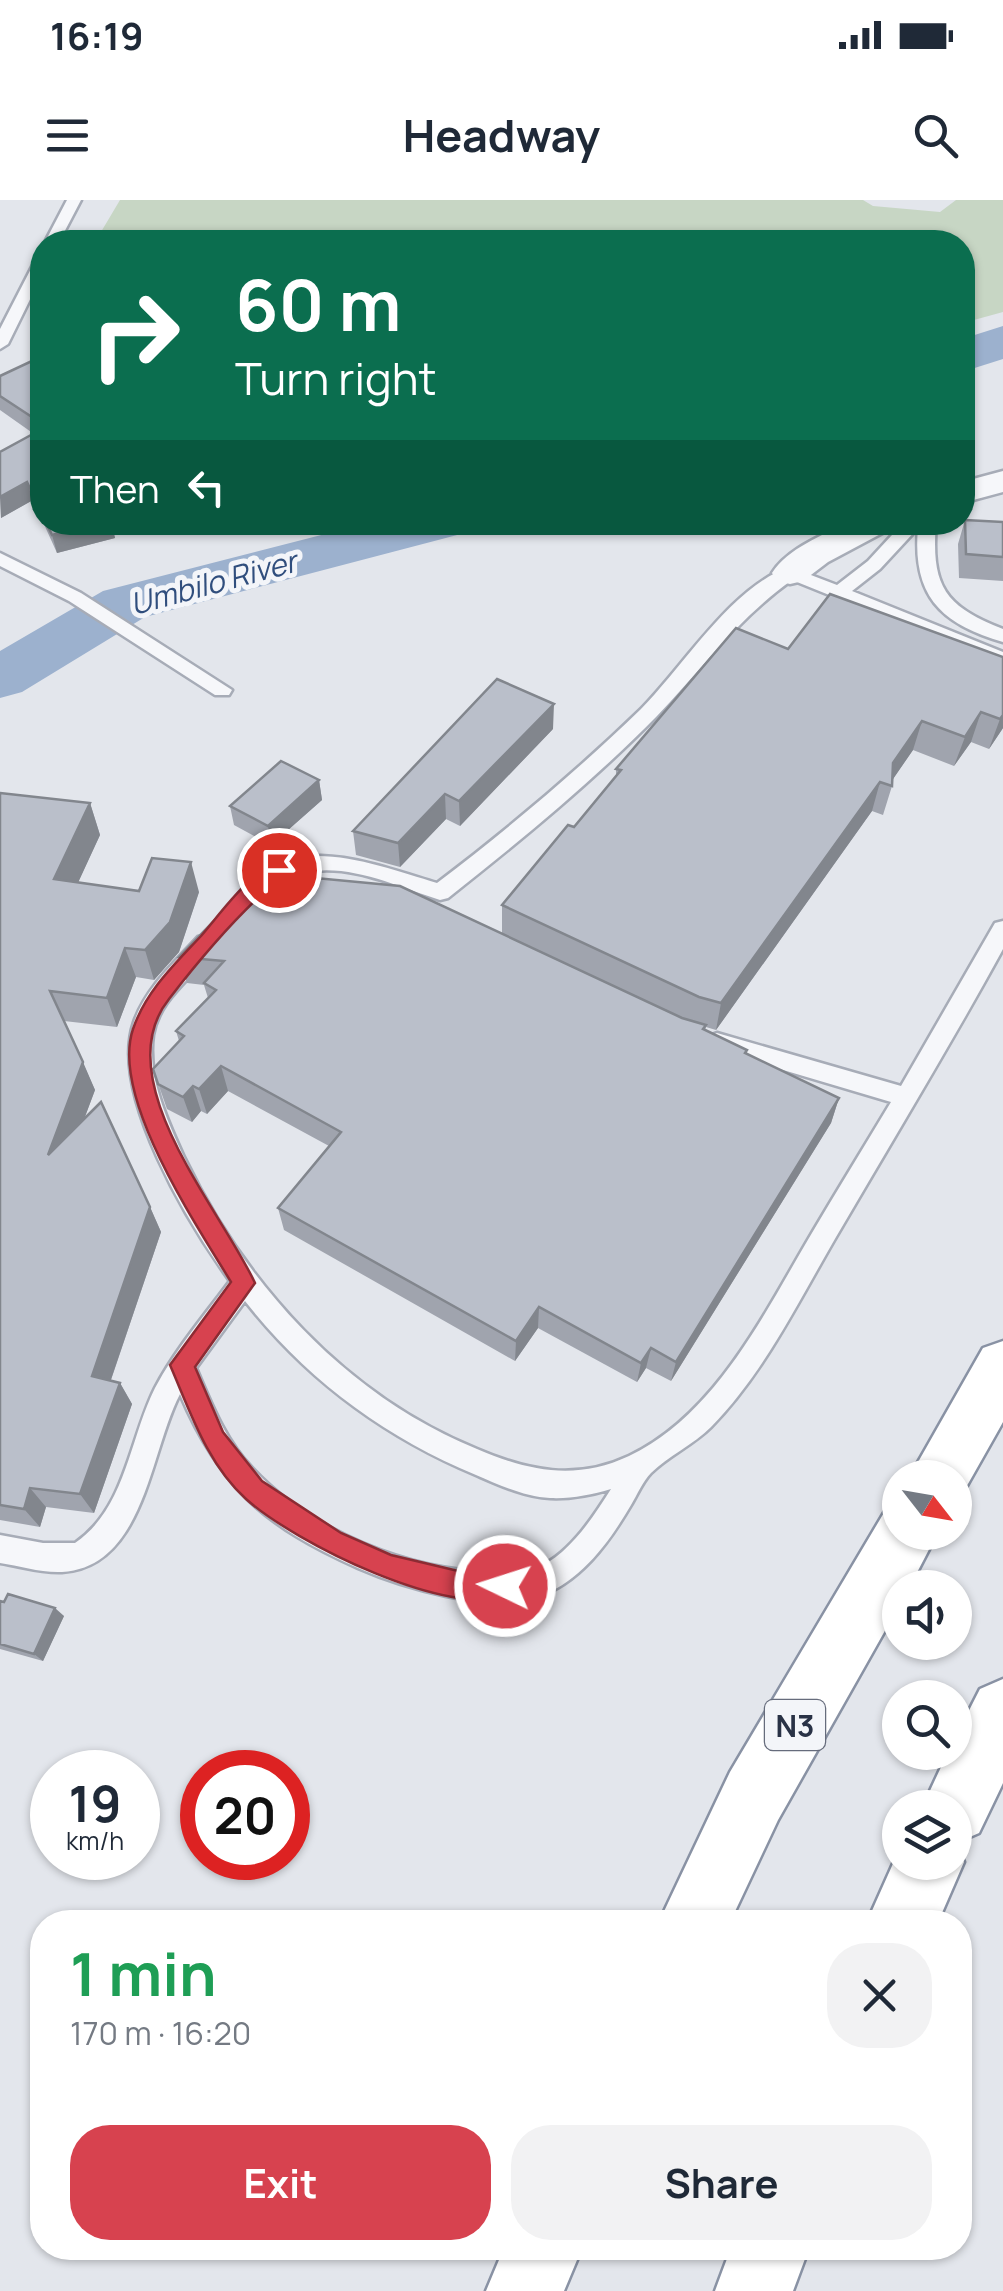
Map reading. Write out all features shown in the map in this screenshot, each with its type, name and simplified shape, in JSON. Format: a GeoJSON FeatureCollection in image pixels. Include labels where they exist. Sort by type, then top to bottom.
{"type":"FeatureCollection","features":[{"type":"Feature","properties":{"kind":"highway"},"geometry":{"type":"LineString","coordinates":[[949,1460],[1003,1368]]}},
{"type":"Feature","properties":{"kind":"highway","name":"N3"},"geometry":{"type":"LineString","coordinates":[[700,1910],[754,1796],[897,1550]]}},
{"type":"Feature","properties":{"kind":"highway"},"geometry":{"type":"LineString","coordinates":[[964,1790],[1003,1712]]}},
{"type":"Feature","properties":{"kind":"highway"},"geometry":{"type":"LineString","coordinates":[[907,1910],[920,1880]]}},
{"type":"Feature","properties":{"kind":"highway"},"geometry":{"type":"LineString","coordinates":[[525,2291],[538,2260]]}},
{"type":"Feature","properties":{"kind":"highway"},"geometry":{"type":"LineString","coordinates":[[754,2291],[766,2260]]}},
{"type":"Feature","properties":{"kind":"street"},"geometry":{"type":"LineString","coordinates":[[975,490],[1003,482]]}},
{"type":"Feature","properties":{"kind":"street"},"geometry":{"type":"LineString","coordinates":[[790,574],[815,554],[851,535]]}},
{"type":"Feature","properties":{"kind":"lane"},"geometry":{"type":"LineString","coordinates":[[58,230],[74,200]]}},
{"type":"Feature","properties":{"kind":"lane"},"geometry":{"type":"LineString","coordinates":[[0,344],[30,285]]}},
{"type":"Feature","properties":{"kind":"lane"},"geometry":{"type":"LineString","coordinates":[[840,593],[902,535]]}},
{"type":"Feature","properties":{"kind":"lane"},"geometry":{"type":"LineString","coordinates":[[926,535],[924,548],[934,596],[961,619],[1003,636]]}},
{"type":"Feature","properties":{"kind":"lane"},"geometry":{"type":"LineString","coordinates":[[0,559],[75,597],[222,690]]}},
{"type":"Feature","properties":{"kind":"lane"},"geometry":{"type":"LineString","coordinates":[[1003,659],[790,574],[746,604],[650,712],[446,899],[334,862],[307,860],[279,870],[157,998],[142,1033],[142,1087],[180,1180],[244,1283],[284,1330],[361,1399],[446,1453],[536,1484],[574,1486],[641,1464],[682,1436],[716,1402],[759,1341],[908,1097],[1003,929]]}},
{"type":"Feature","properties":{"kind":"lane"},"geometry":{"type":"LineString","coordinates":[[687,1034],[908,1097]]}},
{"type":"Feature","properties":{"kind":"lane"},"geometry":{"type":"LineString","coordinates":[[0,1549],[57,1558],[81,1556],[103,1540],[117,1522],[162,1402],[182,1365],[244,1283]]}},
{"type":"Feature","properties":{"kind":"lane"},"geometry":{"type":"LineString","coordinates":[[182,1365],[214,1440],[254,1490],[332,1542],[390,1567],[475,1588],[535,1585],[588,1548],[641,1464]]}},
{"type":"Feature","properties":{"kind":"green space"},"geometry":{"type":"Polygon","coordinates":[[[120,200],[863,200],[873,206],[940,212],[956,200],[1003,200],[1003,312],[975,320],[975,230],[102,230],[120,200]]]}},
{"type":"Feature","properties":{"kind":"building"},"geometry":{"type":"Polygon","coordinates":[[[30,362],[30,416],[0,396],[0,376],[30,362]]]}},
{"type":"Feature","properties":{"kind":"building"},"geometry":{"type":"Polygon","coordinates":[[[30,436],[30,488],[27,482],[0,497],[0,452],[30,436]]]}},
{"type":"Feature","properties":{"kind":"building"},"geometry":{"type":"Polygon","coordinates":[[[975,521],[1003,522],[1003,557],[966,554],[965,535],[975,535],[975,521]]]}},
{"type":"Feature","properties":{"kind":"building"},"geometry":{"type":"Polygon","coordinates":[[[830,594],[1003,657],[1003,715],[1000,719],[981,712],[965,737],[922,721],[893,763],[892,786],[880,782],[721,1003],[699,997],[502,905],[568,825],[574,827],[621,770],[616,769],[736,628],[788,649],[830,594]]]}},
{"type":"Feature","properties":{"kind":"building"},"geometry":{"type":"Polygon","coordinates":[[[497,679],[554,704],[459,801],[445,794],[398,843],[353,831],[497,679]]]}},
{"type":"Feature","properties":{"kind":"building"},"geometry":{"type":"Polygon","coordinates":[[[281,761],[319,780],[268,826],[230,806],[281,761]]]}},
{"type":"Feature","properties":{"kind":"building"},"geometry":{"type":"Polygon","coordinates":[[[0,793],[90,803],[54,879],[139,891],[152,858],[191,862],[170,922],[145,950],[125,948],[107,998],[50,991],[83,1062],[48,1155],[101,1102],[150,1207],[92,1376],[120,1383],[80,1494],[30,1488],[24,1509],[0,1505],[0,793]]]}},
{"type":"Feature","properties":{"kind":"building"},"geometry":{"type":"Polygon","coordinates":[[[261,872],[281,874],[299,883],[305,877],[400,886],[682,1018],[706,1025],[703,1029],[747,1050],[745,1053],[839,1098],[676,1362],[651,1348],[641,1363],[539,1307],[516,1341],[278,1208],[341,1132],[221,1066],[199,1089],[193,1086],[183,1097],[158,1084],[153,1069],[184,1036],[176,1031],[216,990],[204,983],[224,961],[179,957],[261,872]]]}},
{"type":"Feature","properties":{"kind":"building"},"geometry":{"type":"Polygon","coordinates":[[[8,1594],[55,1608],[34,1654],[0,1644],[0,1601],[4,1602],[8,1594]]]}},
{"type":"Feature","properties":{"kind":"waterway","name":"Umbilo River"},"geometry":{"type":"LineString","coordinates":[[975,352],[1003,341]]}},
{"type":"Feature","properties":{"kind":"waterway","name":"Umbilo River"},"geometry":{"type":"LineString","coordinates":[[0,678],[124,604],[391,535]]}},
{"type":"Feature","properties":{"kind":"route"},"geometry":{"type":"LineString","coordinates":[[279,870],[252,892],[157,998],[142,1033],[142,1087],[180,1180],[244,1283],[182,1365],[214,1440],[254,1490],[332,1542],[390,1567],[475,1588],[505,1586]]}}]}
